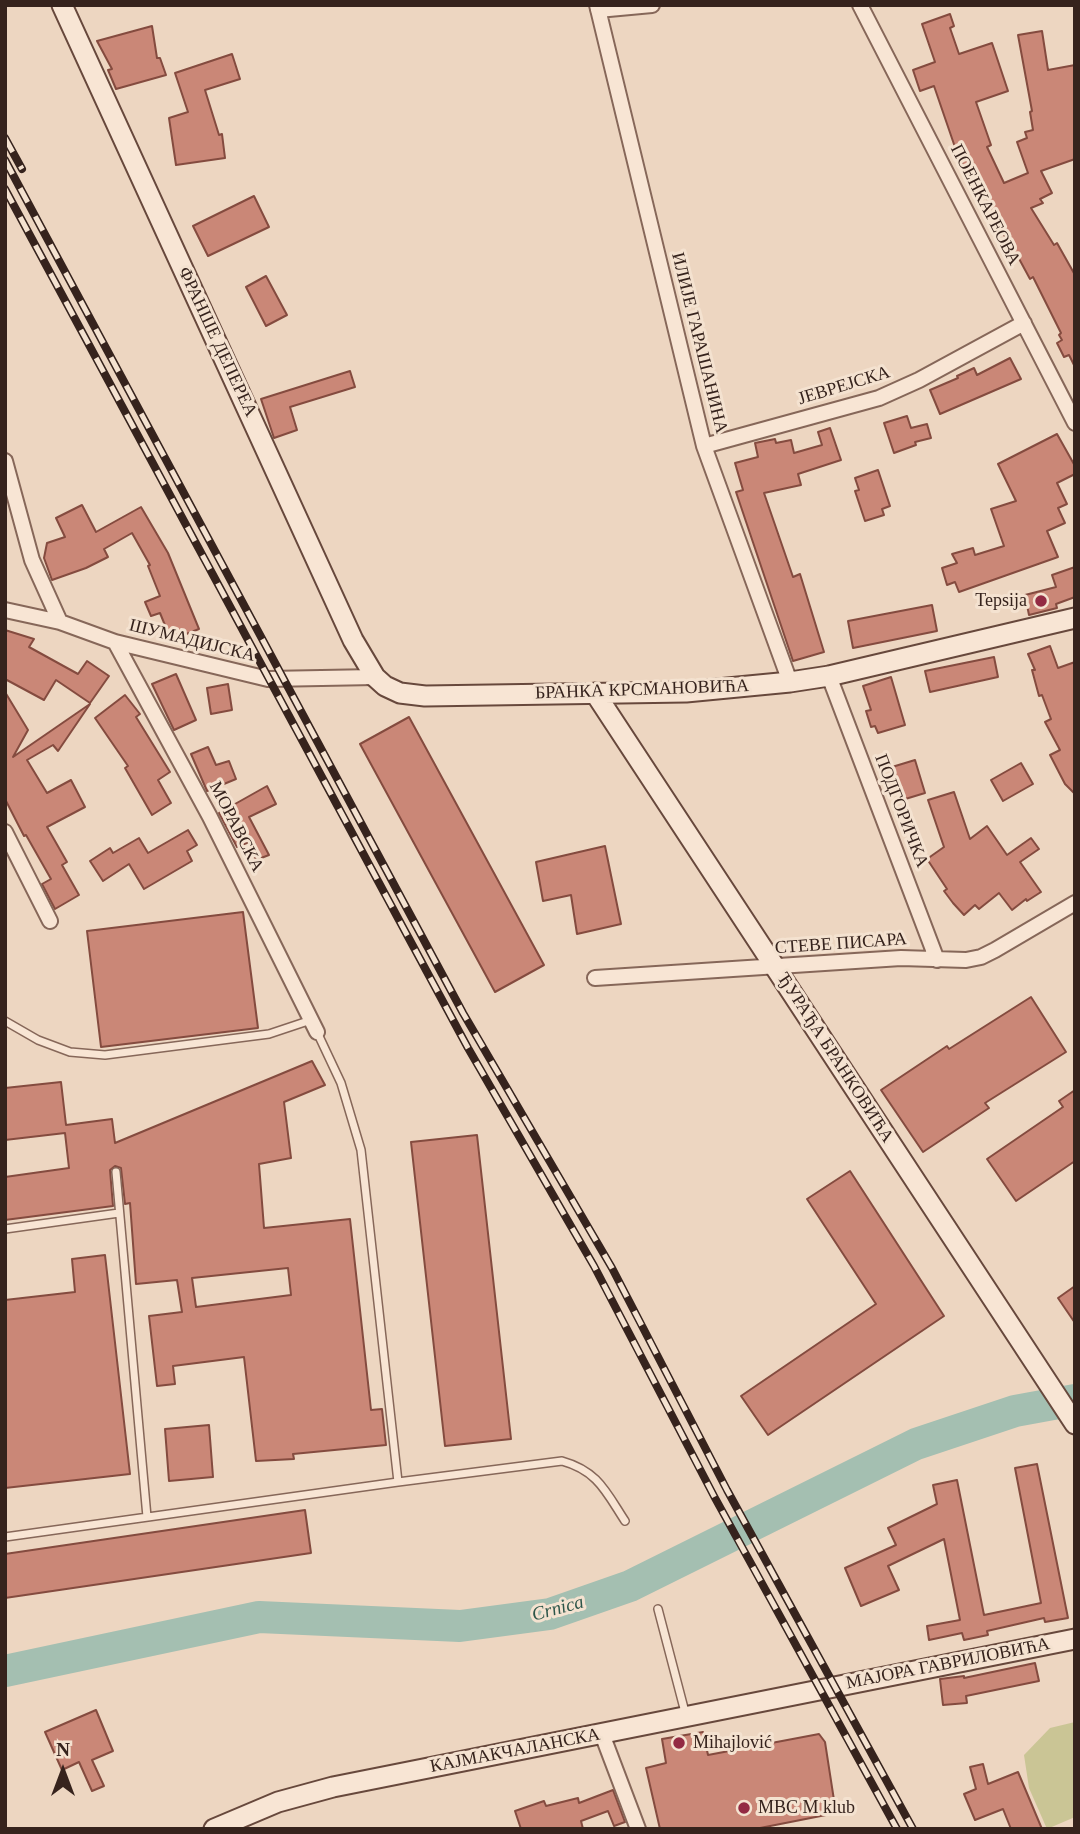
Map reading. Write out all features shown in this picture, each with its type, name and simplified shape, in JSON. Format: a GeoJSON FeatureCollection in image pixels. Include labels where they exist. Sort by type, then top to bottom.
{"type":"FeatureCollection","features":[{"type":"Feature","properties":{"kind":"main road","name":"ФРАНШЕ ДЕПЕРЕА"},"geometry":{"type":"LineString","coordinates":[[62,5],[328,591],[375,677]]}},
{"type":"Feature","properties":{"kind":"main road","name":"БРАНКА КРСМАНОВИЋА"},"geometry":{"type":"LineString","coordinates":[[375,677],[392,690],[410,695],[686,692],[829,676],[1075,618]]}},
{"type":"Feature","properties":{"kind":"main road","name":"ЂУРАЂА БРАНКОВИЋА"},"geometry":{"type":"LineString","coordinates":[[595,693],[1075,1423]]}},
{"type":"Feature","properties":{"kind":"main road","name":"МАЈОРА ГАВРИЛОВИЋА"},"geometry":{"type":"LineString","coordinates":[[821,1690],[1075,1639]]}},
{"type":"Feature","properties":{"kind":"main road","name":"КАЈМАКЧАЛАНСКА"},"geometry":{"type":"LineString","coordinates":[[214,1829],[278,1802],[333,1787],[821,1690]]}},
{"type":"Feature","properties":{"kind":"street"},"geometry":{"type":"LineString","coordinates":[[598,8],[652,5]]}},
{"type":"Feature","properties":{"kind":"street","name":"ПОЕНКАРЕОВА"},"geometry":{"type":"LineString","coordinates":[[860,5],[1075,423]]}},
{"type":"Feature","properties":{"kind":"street","name":"ИЛИЈЕ ГАРАШАНИНА"},"geometry":{"type":"LineString","coordinates":[[598,8],[704,446],[790,682]]}},
{"type":"Feature","properties":{"kind":"street","name":"ЈЕВРЕЈСКА"},"geometry":{"type":"LineString","coordinates":[[704,446],[879,398],[919,380],[1024,323]]}},
{"type":"Feature","properties":{"kind":"street"},"geometry":{"type":"LineString","coordinates":[[5,461],[32,560],[60,622]]}},
{"type":"Feature","properties":{"kind":"street","name":"ШУМАДИЈСКА"},"geometry":{"type":"LineString","coordinates":[[5,610],[60,622],[115,642],[268,679],[375,677]]}},
{"type":"Feature","properties":{"kind":"street","name":"МОРАВСКА"},"geometry":{"type":"LineString","coordinates":[[115,642],[201,798],[314,1026]]}},
{"type":"Feature","properties":{"kind":"street","name":"ПОДГОРИЧКА"},"geometry":{"type":"LineString","coordinates":[[829,676],[937,960]]}},
{"type":"Feature","properties":{"kind":"street"},"geometry":{"type":"LineString","coordinates":[[5,832],[50,921]]}},
{"type":"Feature","properties":{"kind":"street","name":"СТЕВЕ ПИСАРА"},"geometry":{"type":"LineString","coordinates":[[595,978],[901,958],[937,960],[981,957],[1075,903]]}},
{"type":"Feature","properties":{"kind":"street"},"geometry":{"type":"LineString","coordinates":[[603,1734],[638,1829]]}},
{"type":"Feature","properties":{"kind":"lane"},"geometry":{"type":"LineString","coordinates":[[5,1021],[38,1040],[70,1052],[105,1055],[314,1026],[341,1083],[361,1150],[398,1482]]}},
{"type":"Feature","properties":{"kind":"lane"},"geometry":{"type":"LineString","coordinates":[[116,1172],[146,1517]]}},
{"type":"Feature","properties":{"kind":"lane"},"geometry":{"type":"LineString","coordinates":[[5,1229],[119,1213]]}},
{"type":"Feature","properties":{"kind":"lane"},"geometry":{"type":"LineString","coordinates":[[5,1537],[562,1461],[578,1466],[597,1479],[625,1521]]}},
{"type":"Feature","properties":{"kind":"lane"},"geometry":{"type":"LineString","coordinates":[[657,1609],[686,1717]]}},
{"type":"Feature","properties":{"kind":"shaded area"},"geometry":{"type":"Polygon","coordinates":[[[1075,1722],[1075,1817],[1047,1829],[1029,1788],[1024,1755],[1050,1728],[1075,1722]]]}},
{"type":"Feature","properties":{"kind":"building"},"geometry":{"type":"Polygon","coordinates":[[[950,14],[954,26],[950,28],[959,54],[992,43],[1008,91],[976,102],[991,145],[987,147],[1004,183],[1028,173],[1017,142],[1027,138],[1025,132],[1033,130],[1018,35],[1042,31],[1048,70],[1075,65],[1075,159],[1041,171],[1052,193],[1040,199],[1043,203],[1031,208],[1054,245],[1057,243],[1075,275],[1075,367],[1069,355],[1064,357],[1057,343],[1062,340],[1059,335],[1061,333],[1033,277],[1030,279],[1017,255],[1009,260],[1000,245],[1007,241],[982,188],[975,191],[957,153],[934,86],[920,91],[913,70],[935,62],[922,24],[950,14]]]}},
{"type":"Feature","properties":{"kind":"building"},"geometry":{"type":"Polygon","coordinates":[[[152,26],[157,58],[160,58],[166,75],[116,89],[108,70],[112,69],[97,41],[152,26]]]}},
{"type":"Feature","properties":{"kind":"building"},"geometry":{"type":"Polygon","coordinates":[[[232,54],[240,79],[205,90],[219,135],[222,134],[225,158],[176,165],[169,118],[188,112],[175,73],[232,54]]]}},
{"type":"Feature","properties":{"kind":"building"},"geometry":{"type":"Polygon","coordinates":[[[254,196],[269,227],[208,256],[193,226],[254,196]]]}},
{"type":"Feature","properties":{"kind":"building"},"geometry":{"type":"Polygon","coordinates":[[[266,276],[287,315],[266,326],[246,287],[266,276]]]}},
{"type":"Feature","properties":{"kind":"building"},"geometry":{"type":"Polygon","coordinates":[[[1010,358],[1021,379],[940,414],[930,390],[974,368],[977,375],[1010,358]]]}},
{"type":"Feature","properties":{"kind":"building"},"geometry":{"type":"Polygon","coordinates":[[[350,371],[355,387],[290,407],[297,430],[274,438],[261,399],[350,371]]]}},
{"type":"Feature","properties":{"kind":"building"},"geometry":{"type":"Polygon","coordinates":[[[907,416],[911,428],[927,424],[931,438],[915,442],[916,445],[894,453],[884,423],[907,416]]]}},
{"type":"Feature","properties":{"kind":"building"},"geometry":{"type":"Polygon","coordinates":[[[830,428],[841,460],[798,474],[801,485],[764,493],[793,577],[800,574],[824,652],[793,661],[736,492],[743,490],[735,463],[758,457],[755,443],[775,439],[776,443],[791,440],[794,453],[822,445],[818,432],[830,428]]]}},
{"type":"Feature","properties":{"kind":"building"},"geometry":{"type":"Polygon","coordinates":[[[1057,434],[1075,466],[1075,474],[1057,483],[1067,504],[1058,508],[1065,523],[1047,531],[1058,557],[959,592],[955,582],[947,585],[942,568],[957,563],[952,554],[973,548],[975,555],[1004,546],[991,509],[1016,501],[998,464],[1057,434]]]}},
{"type":"Feature","properties":{"kind":"building"},"geometry":{"type":"Polygon","coordinates":[[[878,470],[890,506],[882,509],[884,515],[865,521],[855,491],[859,490],[855,478],[878,470]]]}},
{"type":"Feature","properties":{"kind":"building"},"geometry":{"type":"Polygon","coordinates":[[[82,505],[96,532],[141,507],[168,553],[199,629],[171,640],[160,613],[151,616],[145,602],[160,596],[148,566],[150,565],[132,533],[104,549],[108,557],[52,580],[44,558],[47,543],[65,537],[56,518],[82,505]]]}},
{"type":"Feature","properties":{"kind":"building"},"geometry":{"type":"Polygon","coordinates":[[[1075,567],[1075,597],[1056,604],[1057,608],[1029,615],[1025,595],[1056,587],[1052,575],[1075,567]]]}},
{"type":"Feature","properties":{"kind":"building"},"geometry":{"type":"Polygon","coordinates":[[[932,605],[937,631],[853,648],[848,621],[932,605]]]}},
{"type":"Feature","properties":{"kind":"building"},"geometry":{"type":"Polygon","coordinates":[[[5,630],[34,639],[29,647],[78,674],[87,661],[109,676],[90,703],[56,680],[44,700],[5,679],[5,630]]]}},
{"type":"Feature","properties":{"kind":"building"},"geometry":{"type":"Polygon","coordinates":[[[1050,646],[1058,668],[1075,662],[1075,794],[1065,784],[1050,755],[1060,750],[1045,722],[1051,719],[1042,695],[1039,696],[1032,670],[1035,670],[1028,654],[1050,646]]]}},
{"type":"Feature","properties":{"kind":"building"},"geometry":{"type":"Polygon","coordinates":[[[994,657],[998,677],[930,692],[925,671],[994,657]]]}},
{"type":"Feature","properties":{"kind":"building"},"geometry":{"type":"Polygon","coordinates":[[[176,674],[196,720],[174,730],[152,684],[176,674]]]}},
{"type":"Feature","properties":{"kind":"building"},"geometry":{"type":"Polygon","coordinates":[[[891,677],[905,725],[878,733],[875,726],[871,727],[866,711],[871,710],[863,686],[891,677]]]}},
{"type":"Feature","properties":{"kind":"building"},"geometry":{"type":"Polygon","coordinates":[[[228,684],[232,710],[211,714],[207,688],[228,684]]]}},
{"type":"Feature","properties":{"kind":"building"},"geometry":{"type":"Polygon","coordinates":[[[5,692],[28,730],[13,757],[90,704],[58,751],[53,745],[27,760],[47,793],[71,780],[85,807],[47,827],[67,862],[62,865],[79,895],[55,909],[42,884],[51,879],[5,799],[5,692]]]}},
{"type":"Feature","properties":{"kind":"building"},"geometry":{"type":"Polygon","coordinates":[[[125,695],[140,714],[136,717],[170,772],[158,780],[171,803],[152,815],[125,768],[128,766],[95,718],[125,695]]]}},
{"type":"Feature","properties":{"kind":"building"},"geometry":{"type":"Polygon","coordinates":[[[409,717],[544,965],[495,992],[360,744],[409,717]]]}},
{"type":"Feature","properties":{"kind":"building"},"geometry":{"type":"Polygon","coordinates":[[[208,747],[216,765],[229,761],[236,779],[207,791],[191,754],[208,747]]]}},
{"type":"Feature","properties":{"kind":"building"},"geometry":{"type":"Polygon","coordinates":[[[915,760],[925,793],[902,800],[892,767],[915,760]]]}},
{"type":"Feature","properties":{"kind":"building"},"geometry":{"type":"Polygon","coordinates":[[[1021,763],[1033,784],[1003,801],[991,780],[1021,763]]]}},
{"type":"Feature","properties":{"kind":"building"},"geometry":{"type":"Polygon","coordinates":[[[267,786],[276,804],[249,817],[269,855],[256,860],[249,842],[237,847],[219,813],[267,786]]]}},
{"type":"Feature","properties":{"kind":"building"},"geometry":{"type":"Polygon","coordinates":[[[954,792],[970,839],[987,826],[1007,855],[1031,838],[1039,849],[1020,862],[1041,892],[1012,910],[999,893],[979,909],[975,905],[964,915],[953,903],[927,859],[944,847],[928,800],[954,792]]]}},
{"type":"Feature","properties":{"kind":"building"},"geometry":{"type":"Polygon","coordinates":[[[188,830],[197,845],[187,851],[192,861],[144,889],[129,864],[103,881],[90,861],[110,848],[113,853],[139,838],[148,853],[188,830]]]}},
{"type":"Feature","properties":{"kind":"building"},"geometry":{"type":"Polygon","coordinates":[[[605,846],[621,924],[577,934],[571,895],[543,901],[536,862],[605,846]]]}},
{"type":"Feature","properties":{"kind":"building"},"geometry":{"type":"Polygon","coordinates":[[[243,912],[258,1028],[101,1047],[87,931],[243,912]]]}},
{"type":"Feature","properties":{"kind":"building"},"geometry":{"type":"Polygon","coordinates":[[[1031,997],[1066,1052],[985,1103],[989,1108],[923,1152],[881,1090],[947,1046],[949,1049],[1031,997]]]}},
{"type":"Feature","properties":{"kind":"building"},"geometry":{"type":"Polygon","coordinates":[[[312,1061],[325,1085],[284,1102],[291,1158],[259,1164],[264,1228],[350,1219],[371,1410],[382,1409],[386,1445],[293,1454],[294,1459],[256,1461],[244,1357],[173,1366],[175,1384],[157,1386],[149,1316],[182,1312],[177,1280],[136,1284],[130,1203],[125,1204],[121,1168],[115,1166],[110,1170],[113,1206],[5,1220],[5,1177],[69,1168],[65,1133],[5,1140],[5,1088],[61,1082],[66,1125],[112,1119],[115,1143],[312,1061]],[[288,1268],[192,1278],[196,1307],[291,1295],[288,1268]]]}},
{"type":"Feature","properties":{"kind":"building"},"geometry":{"type":"Polygon","coordinates":[[[1075,1090],[1075,1161],[1016,1201],[987,1159],[1063,1107],[1059,1101],[1075,1090]]]}},
{"type":"Feature","properties":{"kind":"building"},"geometry":{"type":"Polygon","coordinates":[[[477,1135],[511,1439],[445,1446],[411,1142],[477,1135]]]}},
{"type":"Feature","properties":{"kind":"building"},"geometry":{"type":"Polygon","coordinates":[[[850,1171],[944,1316],[768,1435],[741,1396],[876,1304],[807,1199],[850,1171]]]}},
{"type":"Feature","properties":{"kind":"building"},"geometry":{"type":"Polygon","coordinates":[[[105,1255],[130,1474],[5,1488],[5,1300],[75,1292],[72,1259],[105,1255]]]}},
{"type":"Feature","properties":{"kind":"building"},"geometry":{"type":"Polygon","coordinates":[[[1075,1286],[1075,1323],[1058,1298],[1075,1286]]]}},
{"type":"Feature","properties":{"kind":"building"},"geometry":{"type":"Polygon","coordinates":[[[209,1425],[213,1477],[169,1481],[165,1429],[209,1425]]]}},
{"type":"Feature","properties":{"kind":"building"},"geometry":{"type":"Polygon","coordinates":[[[1037,1464],[1068,1618],[1045,1622],[1044,1618],[987,1631],[988,1635],[964,1640],[962,1633],[929,1640],[927,1626],[960,1620],[944,1539],[888,1566],[899,1590],[861,1606],[845,1568],[896,1545],[888,1528],[937,1504],[933,1485],[957,1480],[984,1615],[1041,1603],[1015,1468],[1037,1464]]]}},
{"type":"Feature","properties":{"kind":"building"},"geometry":{"type":"Polygon","coordinates":[[[305,1510],[311,1553],[5,1598],[5,1554],[305,1510]]]}},
{"type":"Feature","properties":{"kind":"building"},"geometry":{"type":"Polygon","coordinates":[[[1035,1663],[1039,1681],[966,1696],[967,1703],[943,1705],[940,1679],[964,1678],[1035,1663]]]}},
{"type":"Feature","properties":{"kind":"building"},"geometry":{"type":"Polygon","coordinates":[[[96,1710],[113,1751],[92,1760],[104,1786],[92,1791],[79,1762],[62,1770],[45,1732],[96,1710]]]}},
{"type":"Feature","properties":{"kind":"building"},"geometry":{"type":"Polygon","coordinates":[[[703,1732],[708,1755],[819,1734],[825,1742],[836,1813],[755,1829],[660,1829],[646,1768],[666,1763],[662,1739],[703,1732]]]}},
{"type":"Feature","properties":{"kind":"building"},"geometry":{"type":"Polygon","coordinates":[[[983,1764],[988,1784],[1018,1772],[1042,1829],[1011,1829],[1003,1809],[975,1820],[964,1794],[976,1789],[970,1767],[983,1764]]]}},
{"type":"Feature","properties":{"kind":"building"},"geometry":{"type":"Polygon","coordinates":[[[613,1790],[625,1822],[614,1826],[608,1811],[581,1821],[583,1829],[521,1829],[515,1811],[544,1801],[546,1806],[578,1798],[579,1803],[613,1790]]]}},
{"type":"Feature","properties":{"kind":"waterway","name":"Crnica"},"geometry":{"type":"LineString","coordinates":[[5,1671],[259,1617],[460,1626],[550,1614],[630,1586],[916,1444],[1015,1411],[1075,1400]]}},
{"type":"Feature","properties":{"kind":"railway"},"geometry":{"type":"LineString","coordinates":[[5,138],[22,169]]}},
{"type":"Feature","properties":{"kind":"railway"},"geometry":{"type":"LineString","coordinates":[[5,160],[463,1013],[612,1268],[727,1490],[913,1829]]}},
{"type":"Feature","properties":{"kind":"railway"},"geometry":{"type":"LineString","coordinates":[[5,189],[468,1048],[594,1266],[715,1498],[897,1829]]}},
{"type":"Feature","properties":{"kind":"place","name":"Tepsija"},"geometry":{"type":"Point","coordinates":[1041,601]}},
{"type":"Feature","properties":{"kind":"place","name":"Mihajlović"},"geometry":{"type":"Point","coordinates":[679,1743]}},
{"type":"Feature","properties":{"kind":"place","name":"MBC M klub"},"geometry":{"type":"Point","coordinates":[744,1808]}}]}
